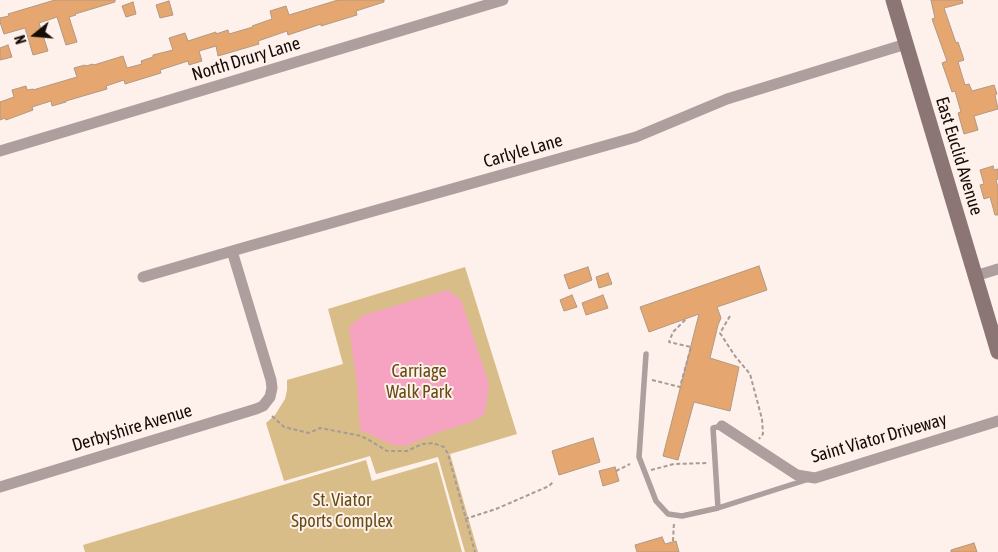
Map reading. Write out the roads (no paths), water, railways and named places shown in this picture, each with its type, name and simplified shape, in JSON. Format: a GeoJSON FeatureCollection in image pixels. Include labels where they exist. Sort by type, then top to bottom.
{"type":"FeatureCollection","features":[{"type":"Feature","properties":{"kind":"main road","name":"East Euclid Avenue"},"geometry":{"type":"LineString","coordinates":[[894,0],[998,352]]}},
{"type":"Feature","properties":{"kind":"street","name":"North Drury Lane"},"geometry":{"type":"LineString","coordinates":[[0,151],[503,0]]}},
{"type":"Feature","properties":{"kind":"street","name":"Carlyle Lane"},"geometry":{"type":"LineString","coordinates":[[143,277],[232,250],[636,137],[727,99],[906,44]]}},
{"type":"Feature","properties":{"kind":"street","name":"Derbyshire Avenue"},"geometry":{"type":"LineString","coordinates":[[0,487],[263,406],[270,397],[271,380],[232,250]]}},
{"type":"Feature","properties":{"kind":"street"},"geometry":{"type":"LineString","coordinates":[[975,276],[998,269]]}},
{"type":"Feature","properties":{"kind":"street","name":"Saint Viator Driveway"},"geometry":{"type":"LineString","coordinates":[[722,426],[797,475],[815,478],[998,421]]}},
{"type":"Feature","properties":{"kind":"lane"},"geometry":{"type":"LineString","coordinates":[[646,354],[639,457],[656,501],[668,514],[682,516],[718,508],[815,478]]}},
{"type":"Feature","properties":{"kind":"lane"},"geometry":{"type":"LineString","coordinates":[[718,508],[713,428],[722,426]]}},
{"type":"Feature","properties":{"kind":"park label","name":"Carriage Walk Park"},"geometry":{"type":"Point","coordinates":[419,381]}},
{"type":"Feature","properties":{"kind":"park label","name":"St. Viator Sports Complex"},"geometry":{"type":"Point","coordinates":[342,510]}}]}
